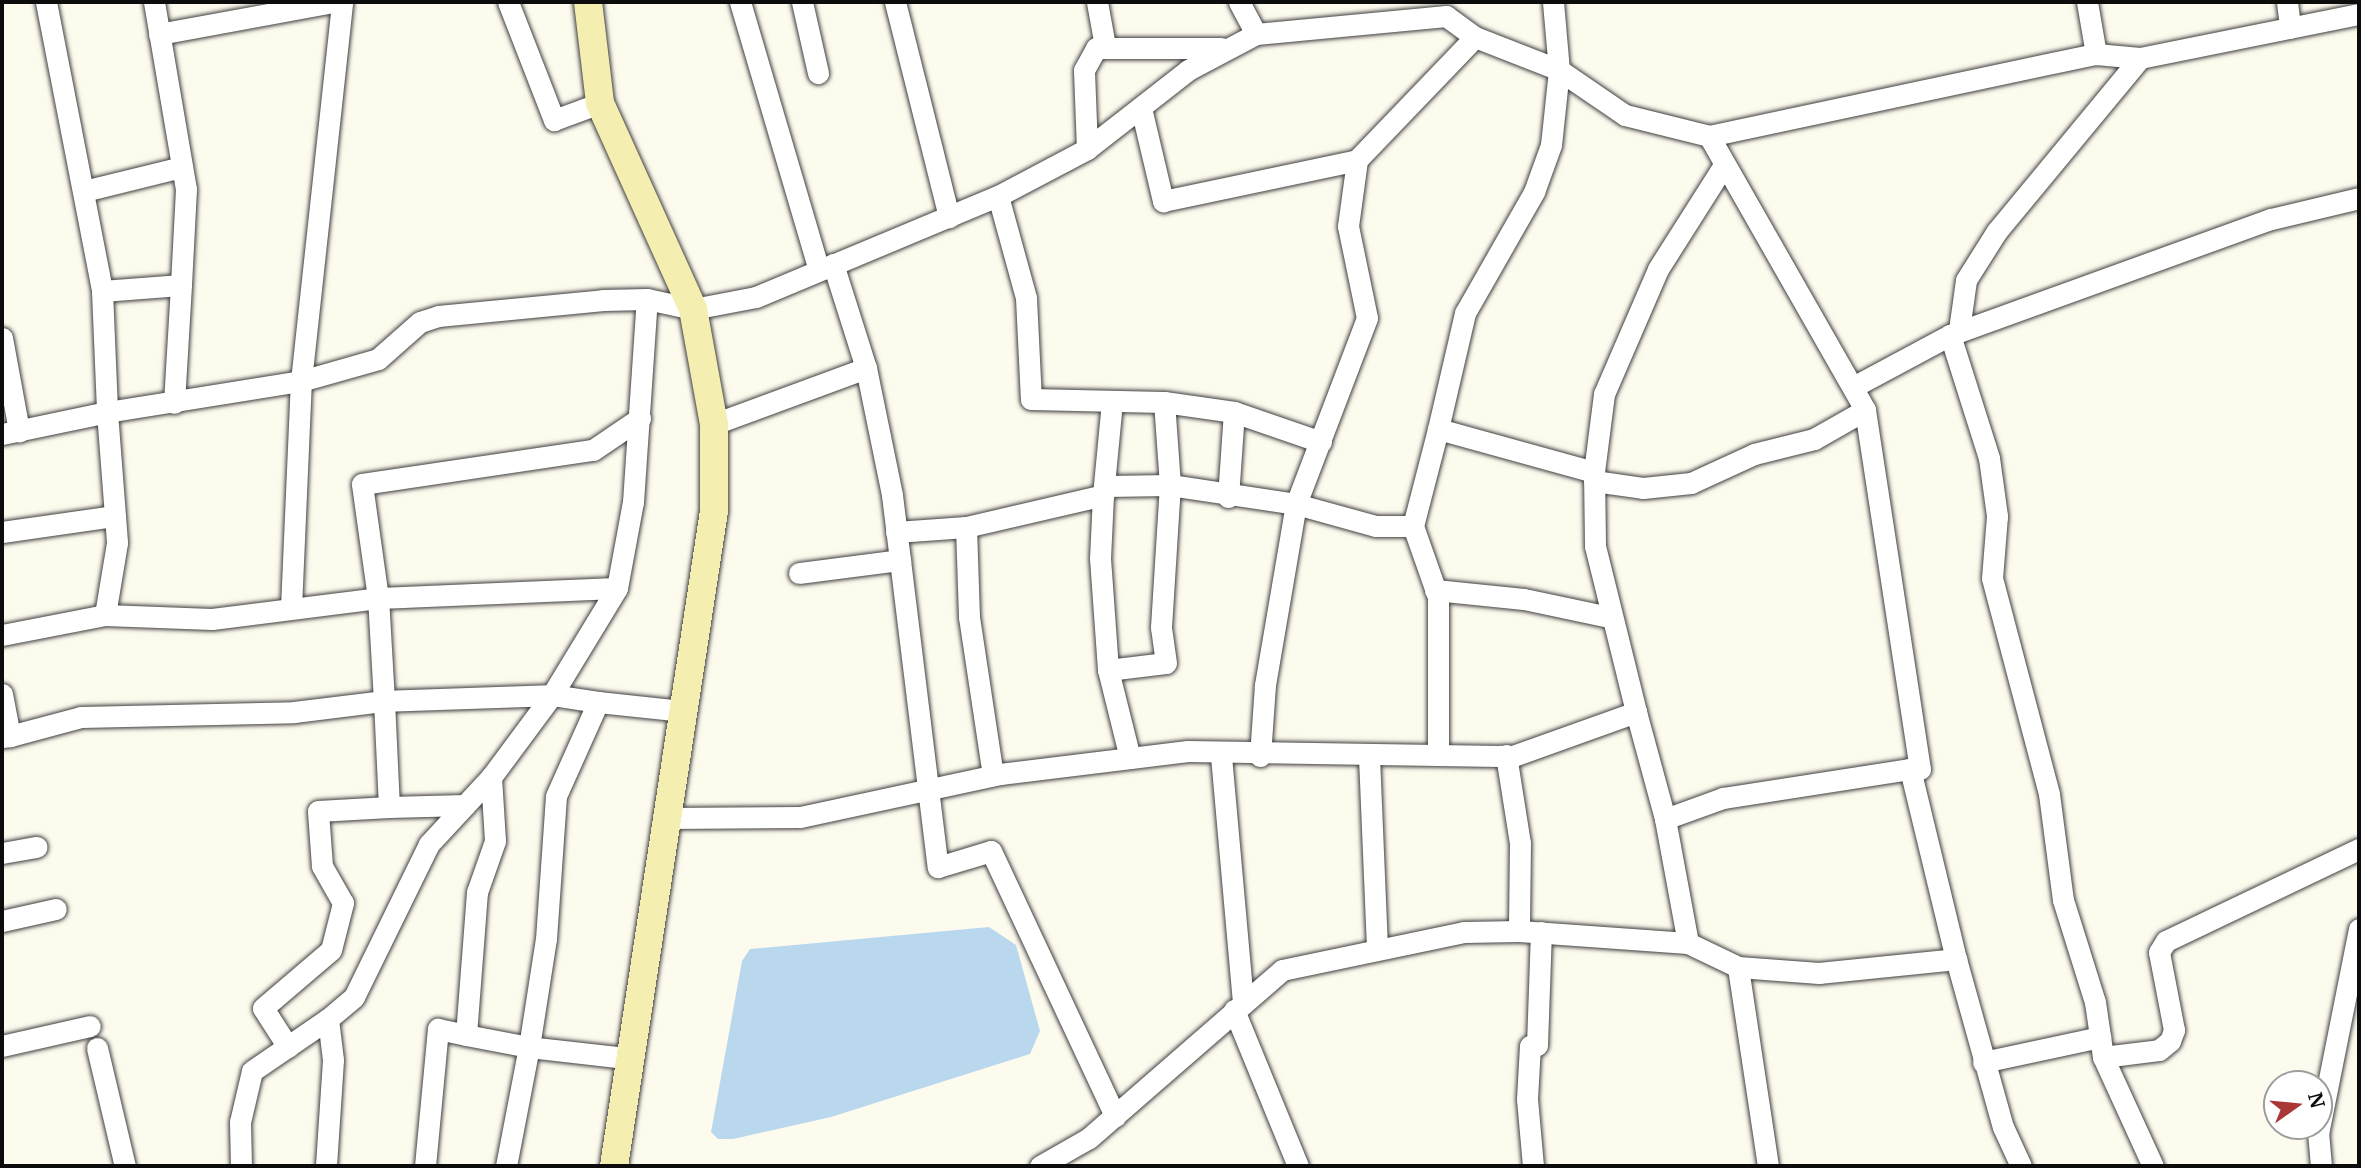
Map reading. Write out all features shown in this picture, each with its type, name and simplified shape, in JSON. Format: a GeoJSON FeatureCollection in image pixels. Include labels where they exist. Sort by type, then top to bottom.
{"type":"FeatureCollection","features":[{"type":"Feature","properties":{"kind":"main road"},"geometry":{"type":"LineString","coordinates":[[588,2],[600,103],[693,309],[714,424],[714,511],[626,1058],[614,1166]]}},
{"type":"Feature","properties":{"kind":"street"},"geometry":{"type":"LineString","coordinates":[[46,2],[102,291],[107,412],[117,543],[105,615]]}},
{"type":"Feature","properties":{"kind":"street"},"geometry":{"type":"LineString","coordinates":[[155,2],[182,167],[181,285],[174,403]]}},
{"type":"Feature","properties":{"kind":"street"},"geometry":{"type":"LineString","coordinates":[[159,34],[334,2]]}},
{"type":"Feature","properties":{"kind":"street"},"geometry":{"type":"LineString","coordinates":[[291,608],[301,381],[342,2]]}},
{"type":"Feature","properties":{"kind":"street"},"geometry":{"type":"LineString","coordinates":[[508,2],[554,120],[600,103]]}},
{"type":"Feature","properties":{"kind":"street"},"geometry":{"type":"LineString","coordinates":[[740,2],[826,267],[866,368],[900,559],[937,867],[991,851],[1115,1116]]}},
{"type":"Feature","properties":{"kind":"street"},"geometry":{"type":"LineString","coordinates":[[802,2],[818,72]]}},
{"type":"Feature","properties":{"kind":"street"},"geometry":{"type":"LineString","coordinates":[[895,2],[949,218]]}},
{"type":"Feature","properties":{"kind":"street"},"geometry":{"type":"LineString","coordinates":[[1097,2],[1105,46]]}},
{"type":"Feature","properties":{"kind":"street"},"geometry":{"type":"LineString","coordinates":[[1239,2],[1256,34]]}},
{"type":"Feature","properties":{"kind":"street"},"geometry":{"type":"LineString","coordinates":[[1438,754],[1441,653],[1435,590],[1413,526],[1465,313],[1534,192],[1551,145],[1559,70],[1553,2]]}},
{"type":"Feature","properties":{"kind":"street"},"geometry":{"type":"LineString","coordinates":[[2087,2],[2096,54]]}},
{"type":"Feature","properties":{"kind":"street"},"geometry":{"type":"LineString","coordinates":[[2287,2],[2290,28]]}},
{"type":"Feature","properties":{"kind":"street"},"geometry":{"type":"LineString","coordinates":[[2,338],[10,433],[107,412],[301,381],[378,359],[406,332],[438,316],[647,299],[693,309],[756,297],[998,196],[1087,149],[1221,48],[1256,34],[1445,9],[1475,37],[1559,70],[1625,115],[1709,136],[2096,54],[2140,58],[2359,13]]}},
{"type":"Feature","properties":{"kind":"street"},"geometry":{"type":"LineString","coordinates":[[1141,108],[1163,201],[1357,160],[1475,37]]}},
{"type":"Feature","properties":{"kind":"street"},"geometry":{"type":"LineString","coordinates":[[1087,149],[1086,62],[1105,46],[1221,48]]}},
{"type":"Feature","properties":{"kind":"street"},"geometry":{"type":"LineString","coordinates":[[2140,58],[1997,231],[1966,280],[1955,332],[1989,458],[1997,516],[1992,578],[2049,794],[2063,900],[2102,1047],[2153,1166]]}},
{"type":"Feature","properties":{"kind":"street"},"geometry":{"type":"LineString","coordinates":[[1665,819],[1723,798],[1920,769],[1865,410],[1709,136]]}},
{"type":"Feature","properties":{"kind":"street"},"geometry":{"type":"LineString","coordinates":[[1261,756],[1265,685],[1296,504],[1367,318],[1348,226],[1357,160]]}},
{"type":"Feature","properties":{"kind":"street"},"geometry":{"type":"LineString","coordinates":[[1688,943],[1665,819],[1609,617],[1595,546],[1594,477],[1604,394],[1658,269],[1724,166]]}},
{"type":"Feature","properties":{"kind":"street"},"geometry":{"type":"LineString","coordinates":[[84,191],[182,167]]}},
{"type":"Feature","properties":{"kind":"street"},"geometry":{"type":"LineString","coordinates":[[998,196],[1026,298],[1031,399],[1164,402],[1234,412],[1321,442]]}},
{"type":"Feature","properties":{"kind":"street"},"geometry":{"type":"LineString","coordinates":[[1853,387],[1955,332],[2039,308],[2270,219],[2359,198]]}},
{"type":"Feature","properties":{"kind":"street"},"geometry":{"type":"LineString","coordinates":[[102,291],[181,285]]}},
{"type":"Feature","properties":{"kind":"street"},"geometry":{"type":"LineString","coordinates":[[241,1166],[240,1122],[252,1071],[328,1019],[354,997],[429,844],[491,777],[552,695],[617,588],[640,418],[647,299]]}},
{"type":"Feature","properties":{"kind":"street"},"geometry":{"type":"LineString","coordinates":[[714,424],[866,368]]}},
{"type":"Feature","properties":{"kind":"street"},"geometry":{"type":"LineString","coordinates":[[1112,401],[1100,558],[1108,670],[1130,758]]}},
{"type":"Feature","properties":{"kind":"street"},"geometry":{"type":"LineString","coordinates":[[1108,670],[1166,663],[1161,627],[1170,485],[1164,402]]}},
{"type":"Feature","properties":{"kind":"street"},"geometry":{"type":"LineString","coordinates":[[1438,429],[1594,477],[1643,488],[1691,483],[1754,454],[1814,439],[1865,410]]}},
{"type":"Feature","properties":{"kind":"street"},"geometry":{"type":"LineString","coordinates":[[1228,497],[1234,412]]}},
{"type":"Feature","properties":{"kind":"street"},"geometry":{"type":"LineString","coordinates":[[389,807],[378,598],[362,484],[593,450],[640,418]]}},
{"type":"Feature","properties":{"kind":"street"},"geometry":{"type":"LineString","coordinates":[[896,533],[965,527],[1105,491],[1170,485],[1228,497],[1296,504],[1376,526],[1413,526]]}},
{"type":"Feature","properties":{"kind":"street"},"geometry":{"type":"LineString","coordinates":[[2,532],[115,516]]}},
{"type":"Feature","properties":{"kind":"street"},"geometry":{"type":"LineString","coordinates":[[965,527],[969,617],[993,775]]}},
{"type":"Feature","properties":{"kind":"street"},"geometry":{"type":"LineString","coordinates":[[799,573],[900,559]]}},
{"type":"Feature","properties":{"kind":"street"},"geometry":{"type":"LineString","coordinates":[[2,635],[105,615],[212,619],[378,598],[617,588]]}},
{"type":"Feature","properties":{"kind":"street"},"geometry":{"type":"LineString","coordinates":[[1435,590],[1524,599],[1609,617]]}},
{"type":"Feature","properties":{"kind":"street"},"geometry":{"type":"LineString","coordinates":[[2,694],[6,737],[81,717],[294,712],[384,701],[552,695],[682,711]]}},
{"type":"Feature","properties":{"kind":"street"},"geometry":{"type":"LineString","coordinates":[[506,1166],[530,1047],[556,796],[598,702]]}},
{"type":"Feature","properties":{"kind":"street"},"geometry":{"type":"LineString","coordinates":[[666,818],[800,817],[993,775],[1188,751],[1221,756],[1506,755],[1636,712]]}},
{"type":"Feature","properties":{"kind":"street"},"geometry":{"type":"LineString","coordinates":[[1506,755],[1520,843],[1519,931]]}},
{"type":"Feature","properties":{"kind":"street"},"geometry":{"type":"LineString","coordinates":[[1221,756],[1238,1006],[1298,1166]]}},
{"type":"Feature","properties":{"kind":"street"},"geometry":{"type":"LineString","coordinates":[[1368,757],[1377,949]]}},
{"type":"Feature","properties":{"kind":"street"},"geometry":{"type":"LineString","coordinates":[[1910,769],[1983,1062],[2021,1166]]}},
{"type":"Feature","properties":{"kind":"street"},"geometry":{"type":"LineString","coordinates":[[466,1035],[477,892],[495,841],[491,777]]}},
{"type":"Feature","properties":{"kind":"street"},"geometry":{"type":"LineString","coordinates":[[288,1046],[263,1009],[331,950],[343,903],[322,866],[318,811],[465,805]]}},
{"type":"Feature","properties":{"kind":"street"},"geometry":{"type":"LineString","coordinates":[[2,853],[36,847]]}},
{"type":"Feature","properties":{"kind":"street"},"geometry":{"type":"LineString","coordinates":[[1983,1062],[2102,1047],[2160,1050],[2170,1041],[2174,1030],[2159,952],[2166,941],[2359,849]]}},
{"type":"Feature","properties":{"kind":"street"},"geometry":{"type":"LineString","coordinates":[[2,921],[56,909]]}},
{"type":"Feature","properties":{"kind":"street"},"geometry":{"type":"LineString","coordinates":[[2321,1166],[2318,1134],[2359,929]]}},
{"type":"Feature","properties":{"kind":"street"},"geometry":{"type":"LineString","coordinates":[[1040,1166],[1115,1116],[1282,970],[1464,932],[1519,931],[1688,943],[1738,967],[1819,973],[1956,959]]}},
{"type":"Feature","properties":{"kind":"street"},"geometry":{"type":"LineString","coordinates":[[1534,1166],[1527,1099],[1530,1046],[1537,1045],[1538,1034],[1541,932]]}},
{"type":"Feature","properties":{"kind":"street"},"geometry":{"type":"LineString","coordinates":[[1738,967],[1768,1166]]}},
{"type":"Feature","properties":{"kind":"street"},"geometry":{"type":"LineString","coordinates":[[326,1166],[333,1060],[328,1019]]}},
{"type":"Feature","properties":{"kind":"street"},"geometry":{"type":"LineString","coordinates":[[2,1046],[90,1026]]}},
{"type":"Feature","properties":{"kind":"street"},"geometry":{"type":"LineString","coordinates":[[425,1166],[438,1029],[530,1047],[626,1058]]}},
{"type":"Feature","properties":{"kind":"street"},"geometry":{"type":"LineString","coordinates":[[97,1048],[125,1166]]}},
{"type":"Feature","properties":{"kind":"water"},"geometry":{"type":"Polygon","coordinates":[[[989,927],[1016,945],[1040,1031],[1030,1054],[831,1117],[733,1139],[718,1139],[711,1132],[742,961],[750,949],[989,927]]]}}]}
